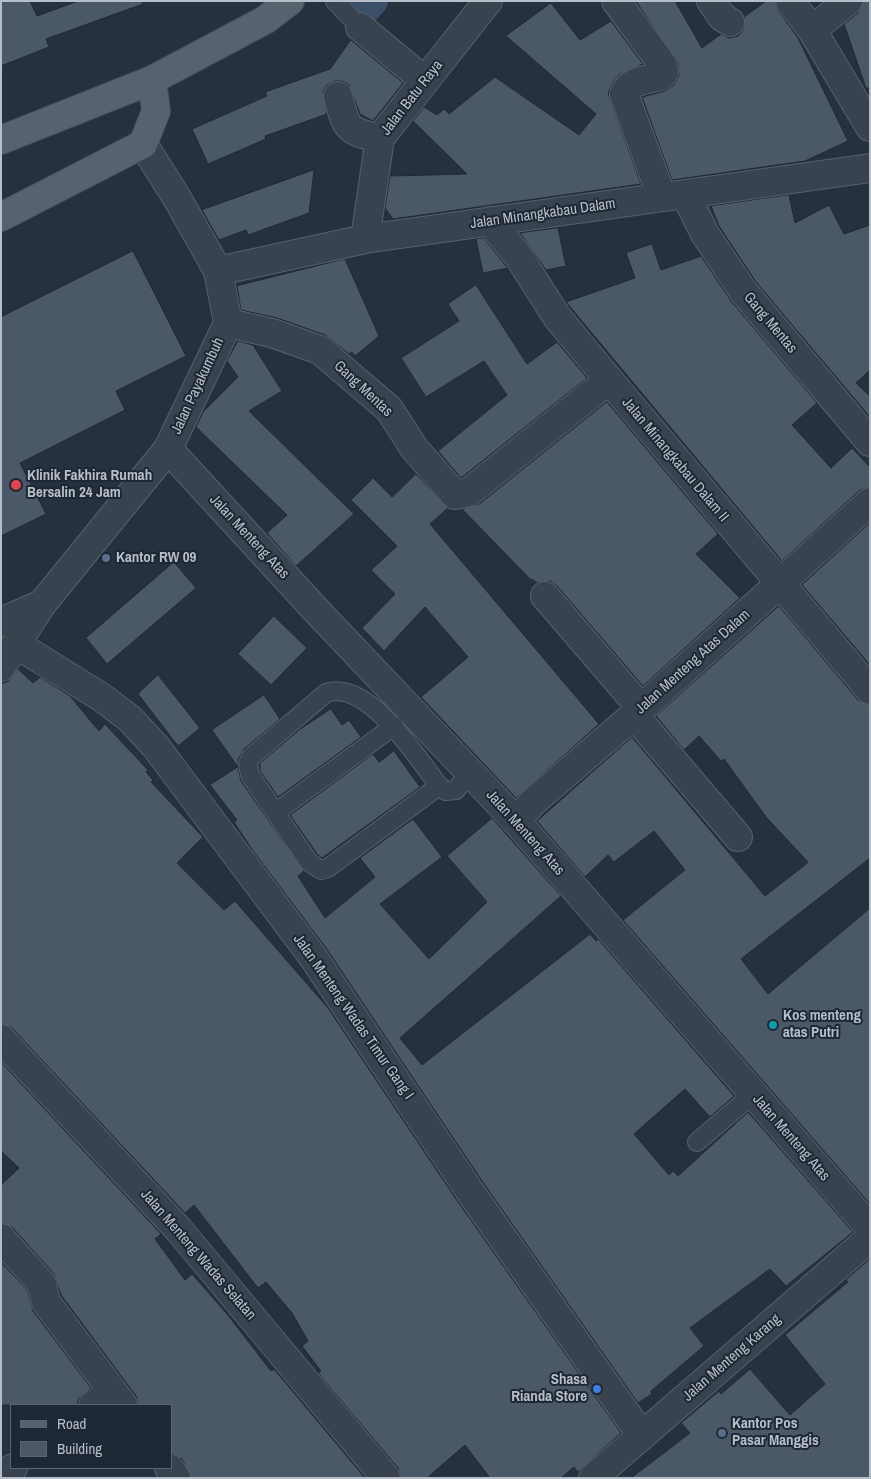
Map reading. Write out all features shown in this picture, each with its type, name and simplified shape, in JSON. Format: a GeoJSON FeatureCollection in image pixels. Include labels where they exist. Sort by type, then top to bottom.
{"type":"FeatureCollection","features":[{"type":"Feature","properties":{"kind":"main road"},"geometry":{"type":"LineString","coordinates":[[1,140],[152,80],[265,20],[290,1]]}},
{"type":"Feature","properties":{"kind":"main road"},"geometry":{"type":"LineString","coordinates":[[1,217],[143,144],[156,111],[152,80]]}},
{"type":"Feature","properties":{"kind":"street","name":"Jalan Batu Raya"},"geometry":{"type":"LineString","coordinates":[[364,239],[380,138],[488,1]]}},
{"type":"Feature","properties":{"kind":"street","name":"Gang Mentas"},"geometry":{"type":"LineString","coordinates":[[616,1],[663,65],[664,72],[661,76],[632,84],[626,88],[624,94],[674,195],[705,234],[743,291],[870,442]]}},
{"type":"Feature","properties":{"kind":"street"},"geometry":{"type":"LineString","coordinates":[[711,1],[722,17],[730,22]]}},
{"type":"Feature","properties":{"kind":"street"},"geometry":{"type":"LineString","coordinates":[[790,1],[812,30],[870,127]]}},
{"type":"Feature","properties":{"kind":"street"},"geometry":{"type":"LineString","coordinates":[[812,30],[848,1]]}},
{"type":"Feature","properties":{"kind":"street"},"geometry":{"type":"LineString","coordinates":[[355,22],[425,81]]}},
{"type":"Feature","properties":{"kind":"street"},"geometry":{"type":"LineString","coordinates":[[338,96],[344,120],[357,134],[380,138]]}},
{"type":"Feature","properties":{"kind":"street","name":"Jalan Payakumbuh"},"geometry":{"type":"LineString","coordinates":[[1,668],[42,604],[168,449],[228,322],[218,271],[178,198],[143,144]]}},
{"type":"Feature","properties":{"kind":"street","name":"Jalan Minangkabau Dalam"},"geometry":{"type":"LineString","coordinates":[[218,271],[364,239],[870,168]]}},
{"type":"Feature","properties":{"kind":"street","name":"Jalan Minangkabau Dalam II"},"geometry":{"type":"LineString","coordinates":[[490,221],[519,256],[557,317],[608,380],[870,690]]}},
{"type":"Feature","properties":{"kind":"street","name":"Gang Mentas"},"geometry":{"type":"LineString","coordinates":[[228,322],[272,333],[320,350],[389,409],[414,448],[455,495],[469,492],[608,380]]}},
{"type":"Feature","properties":{"kind":"street","name":"Jalan Menteng Atas"},"geometry":{"type":"LineString","coordinates":[[168,449],[314,608],[516,821],[752,1095],[870,1228]]}},
{"type":"Feature","properties":{"kind":"street","name":"Jalan Menteng Atas Dalam"},"geometry":{"type":"LineString","coordinates":[[516,821],[533,802],[638,712],[870,502]]}},
{"type":"Feature","properties":{"kind":"street"},"geometry":{"type":"LineString","coordinates":[[545,596],[738,838]]}},
{"type":"Feature","properties":{"kind":"street"},"geometry":{"type":"LineString","coordinates":[[1,622],[42,604]]}},
{"type":"Feature","properties":{"kind":"street","name":"Jalan Menteng Wadas Timur Gang I"},"geometry":{"type":"LineString","coordinates":[[16,644],[101,696],[129,718],[156,747],[313,957],[469,1190],[642,1436]]}},
{"type":"Feature","properties":{"kind":"street","name":"Jalan Menteng Wadas Selatan"},"geometry":{"type":"LineString","coordinates":[[1,1039],[179,1230],[386,1478]]}},
{"type":"Feature","properties":{"kind":"street"},"geometry":{"type":"LineString","coordinates":[[1,1238],[42,1284],[46,1302],[109,1401]]}},
{"type":"Feature","properties":{"kind":"street","name":"Jalan Menteng Karang"},"geometry":{"type":"LineString","coordinates":[[593,1478],[870,1238]]}},
{"type":"Feature","properties":{"kind":"street"},"geometry":{"type":"LineString","coordinates":[[1,1477],[12,1469]]}},
{"type":"Feature","properties":{"kind":"lane"},"geometry":{"type":"LineString","coordinates":[[335,1],[355,22]]}},
{"type":"Feature","properties":{"kind":"lane"},"geometry":{"type":"LineString","coordinates":[[439,786],[322,870],[308,862],[250,775],[248,764],[251,757],[326,693],[335,690],[355,696],[394,726],[439,786],[446,791],[456,790],[470,772]]}},
{"type":"Feature","properties":{"kind":"lane"},"geometry":{"type":"LineString","coordinates":[[276,812],[394,726]]}},
{"type":"Feature","properties":{"kind":"lane"},"geometry":{"type":"LineString","coordinates":[[697,1142],[752,1095]]}},
{"type":"Feature","properties":{"kind":"building"},"geometry":{"type":"Polygon","coordinates":[[[1,1],[30,1],[37,16],[78,1],[142,1],[143,4],[46,39],[49,47],[1,66],[1,1]]]}},
{"type":"Feature","properties":{"kind":"building"},"geometry":{"type":"Polygon","coordinates":[[[636,1],[675,1],[702,48],[721,34],[729,38],[738,36],[743,30],[744,17],[766,1],[775,1],[778,10],[798,38],[848,141],[805,161],[672,180],[642,97],[665,91],[673,86],[679,76],[678,63],[636,1]]]}},
{"type":"Feature","properties":{"kind":"building"},"geometry":{"type":"Polygon","coordinates":[[[863,1],[870,1],[870,88],[866,88],[844,24],[858,13],[863,1]]]}},
{"type":"Feature","properties":{"kind":"building"},"geometry":{"type":"Polygon","coordinates":[[[551,3],[580,40],[611,21],[643,64],[619,75],[608,93],[641,184],[393,219],[385,208],[390,176],[467,174],[413,121],[424,107],[437,115],[444,109],[449,114],[495,77],[579,135],[596,114],[506,36],[551,3]]]}},
{"type":"Feature","properties":{"kind":"building"},"geometry":{"type":"Polygon","coordinates":[[[351,40],[403,83],[373,121],[360,114],[349,85],[342,81],[335,81],[327,85],[323,92],[327,114],[265,136],[266,139],[208,164],[192,129],[267,96],[265,92],[330,69],[351,40]]]}},
{"type":"Feature","properties":{"kind":"building"},"geometry":{"type":"Polygon","coordinates":[[[314,170],[309,213],[248,235],[246,230],[219,240],[202,210],[314,170]]]}},
{"type":"Feature","properties":{"kind":"building"},"geometry":{"type":"Polygon","coordinates":[[[789,195],[795,223],[829,205],[844,234],[870,225],[870,370],[856,383],[870,396],[870,417],[756,282],[719,226],[711,206],[789,195]]]}},
{"type":"Feature","properties":{"kind":"building"},"geometry":{"type":"Polygon","coordinates":[[[558,228],[566,266],[546,270],[520,233],[558,228]]]}},
{"type":"Feature","properties":{"kind":"building"},"geometry":{"type":"Polygon","coordinates":[[[484,238],[508,268],[483,273],[476,239],[484,238]]]}},
{"type":"Feature","properties":{"kind":"building"},"geometry":{"type":"Polygon","coordinates":[[[652,244],[661,270],[701,256],[731,301],[817,403],[792,425],[831,468],[852,448],[870,467],[870,487],[860,490],[782,561],[566,302],[635,278],[626,253],[652,244]]]}},
{"type":"Feature","properties":{"kind":"building"},"geometry":{"type":"Polygon","coordinates":[[[133,251],[186,356],[116,391],[125,410],[20,463],[46,514],[1,536],[1,317],[133,251]]]}},
{"type":"Feature","properties":{"kind":"building"},"geometry":{"type":"Polygon","coordinates":[[[345,259],[379,336],[355,356],[352,352],[349,354],[325,335],[277,318],[241,310],[237,286],[345,259]]]}},
{"type":"Feature","properties":{"kind":"building"},"geometry":{"type":"Polygon","coordinates":[[[476,285],[527,364],[557,342],[587,378],[461,478],[438,451],[507,395],[484,361],[426,397],[401,358],[459,321],[448,304],[476,285]]]}},
{"type":"Feature","properties":{"kind":"building"},"geometry":{"type":"Polygon","coordinates":[[[238,341],[253,345],[282,391],[249,411],[354,514],[296,566],[267,533],[287,515],[196,427],[203,412],[238,377],[227,361],[238,341]]]}},
{"type":"Feature","properties":{"kind":"building"},"geometry":{"type":"Polygon","coordinates":[[[607,402],[718,534],[696,554],[740,598],[643,686],[557,586],[550,581],[537,583],[531,580],[462,509],[479,504],[607,402]]]}},
{"type":"Feature","properties":{"kind":"building"},"geometry":{"type":"Polygon","coordinates":[[[416,474],[448,508],[430,524],[599,724],[516,798],[421,697],[468,657],[425,607],[384,651],[362,628],[395,594],[371,570],[397,546],[351,500],[373,478],[392,497],[416,474]]]}},
{"type":"Feature","properties":{"kind":"building"},"geometry":{"type":"Polygon","coordinates":[[[870,523],[870,665],[802,585],[870,523]]]}},
{"type":"Feature","properties":{"kind":"building"},"geometry":{"type":"Polygon","coordinates":[[[174,562],[196,588],[107,664],[86,638],[174,562]]]}},
{"type":"Feature","properties":{"kind":"building"},"geometry":{"type":"Polygon","coordinates":[[[779,606],[858,700],[870,705],[870,858],[741,959],[768,994],[870,908],[870,1204],[623,920],[685,870],[654,831],[614,862],[608,855],[585,877],[537,821],[632,737],[765,896],[805,865],[808,862],[766,817],[724,759],[721,761],[699,736],[684,750],[656,716],[779,606]]]}},
{"type":"Feature","properties":{"kind":"building"},"geometry":{"type":"Polygon","coordinates":[[[274,616],[307,648],[271,685],[238,654],[274,616]]]}},
{"type":"Feature","properties":{"kind":"building"},"geometry":{"type":"Polygon","coordinates":[[[18,669],[33,683],[40,677],[70,696],[99,731],[105,724],[148,770],[146,772],[153,780],[151,782],[203,837],[177,863],[224,910],[235,901],[328,1008],[456,1199],[621,1433],[578,1472],[574,1467],[561,1478],[490,1478],[465,1445],[427,1478],[401,1478],[398,1468],[318,1373],[321,1371],[302,1346],[308,1341],[292,1313],[266,1282],[258,1288],[194,1205],[185,1213],[12,1028],[1,1024],[1,684],[8,681],[18,669]]]}},
{"type":"Feature","properties":{"kind":"building"},"geometry":{"type":"Polygon","coordinates":[[[158,675],[200,728],[178,746],[138,694],[158,675]]]}},
{"type":"Feature","properties":{"kind":"building"},"geometry":{"type":"Polygon","coordinates":[[[264,695],[280,719],[244,749],[238,760],[238,767],[212,730],[264,695]]]}},
{"type":"Feature","properties":{"kind":"building"},"geometry":{"type":"Polygon","coordinates":[[[331,709],[342,725],[349,720],[361,737],[278,797],[260,771],[260,763],[299,730],[331,709]]]}},
{"type":"Feature","properties":{"kind":"building"},"geometry":{"type":"Polygon","coordinates":[[[394,751],[420,787],[322,858],[317,854],[290,815],[373,754],[379,762],[394,751]]]}},
{"type":"Feature","properties":{"kind":"building"},"geometry":{"type":"Polygon","coordinates":[[[238,767],[241,781],[304,871],[298,876],[325,918],[375,877],[360,858],[413,819],[442,857],[380,904],[429,959],[487,902],[447,856],[492,818],[561,896],[400,1038],[422,1065],[590,934],[596,941],[598,939],[734,1096],[710,1117],[685,1089],[634,1134],[669,1175],[673,1171],[678,1176],[748,1112],[853,1232],[786,1286],[770,1269],[690,1328],[704,1346],[651,1391],[652,1394],[638,1403],[482,1181],[326,948],[253,851],[234,822],[237,820],[210,785],[238,767]]]}},
{"type":"Feature","properties":{"kind":"building"},"geometry":{"type":"Polygon","coordinates":[[[1,1062],[161,1234],[155,1239],[185,1280],[192,1274],[227,1314],[271,1371],[274,1369],[365,1478],[191,1478],[182,1459],[172,1454],[172,1404],[138,1404],[136,1396],[61,1295],[54,1274],[13,1228],[1,1223],[1,1185],[19,1168],[1,1151],[1,1062]]]}},
{"type":"Feature","properties":{"kind":"building"},"geometry":{"type":"Polygon","coordinates":[[[870,1259],[870,1478],[631,1478],[690,1433],[681,1423],[719,1391],[721,1394],[750,1369],[790,1415],[825,1384],[785,1335],[848,1282],[846,1280],[870,1259]]]}},
{"type":"Feature","properties":{"kind":"building"},"geometry":{"type":"Polygon","coordinates":[[[1,1262],[28,1291],[33,1311],[91,1388],[79,1398],[77,1404],[1,1405],[1,1262]]]}},
{"type":"Feature","properties":{"kind":"waterway"},"geometry":{"type":"LineString","coordinates":[[358,17],[373,1]]}},
{"type":"Feature","properties":{"kind":"place","name":"Klinik Fakhira Rumah Bersalin 24 Jam"},"geometry":{"type":"Point","coordinates":[16,485]}},
{"type":"Feature","properties":{"kind":"place","name":"Kantor RW 09"},"geometry":{"type":"Point","coordinates":[106,558]}},
{"type":"Feature","properties":{"kind":"place","name":"Kos menteng atas Putri"},"geometry":{"type":"Point","coordinates":[773,1025]}},
{"type":"Feature","properties":{"kind":"place","name":"Shasa Rianda Store"},"geometry":{"type":"Point","coordinates":[597,1389]}},
{"type":"Feature","properties":{"kind":"place","name":"Kantor Pos Pasar Manggis"},"geometry":{"type":"Point","coordinates":[722,1433]}}]}
